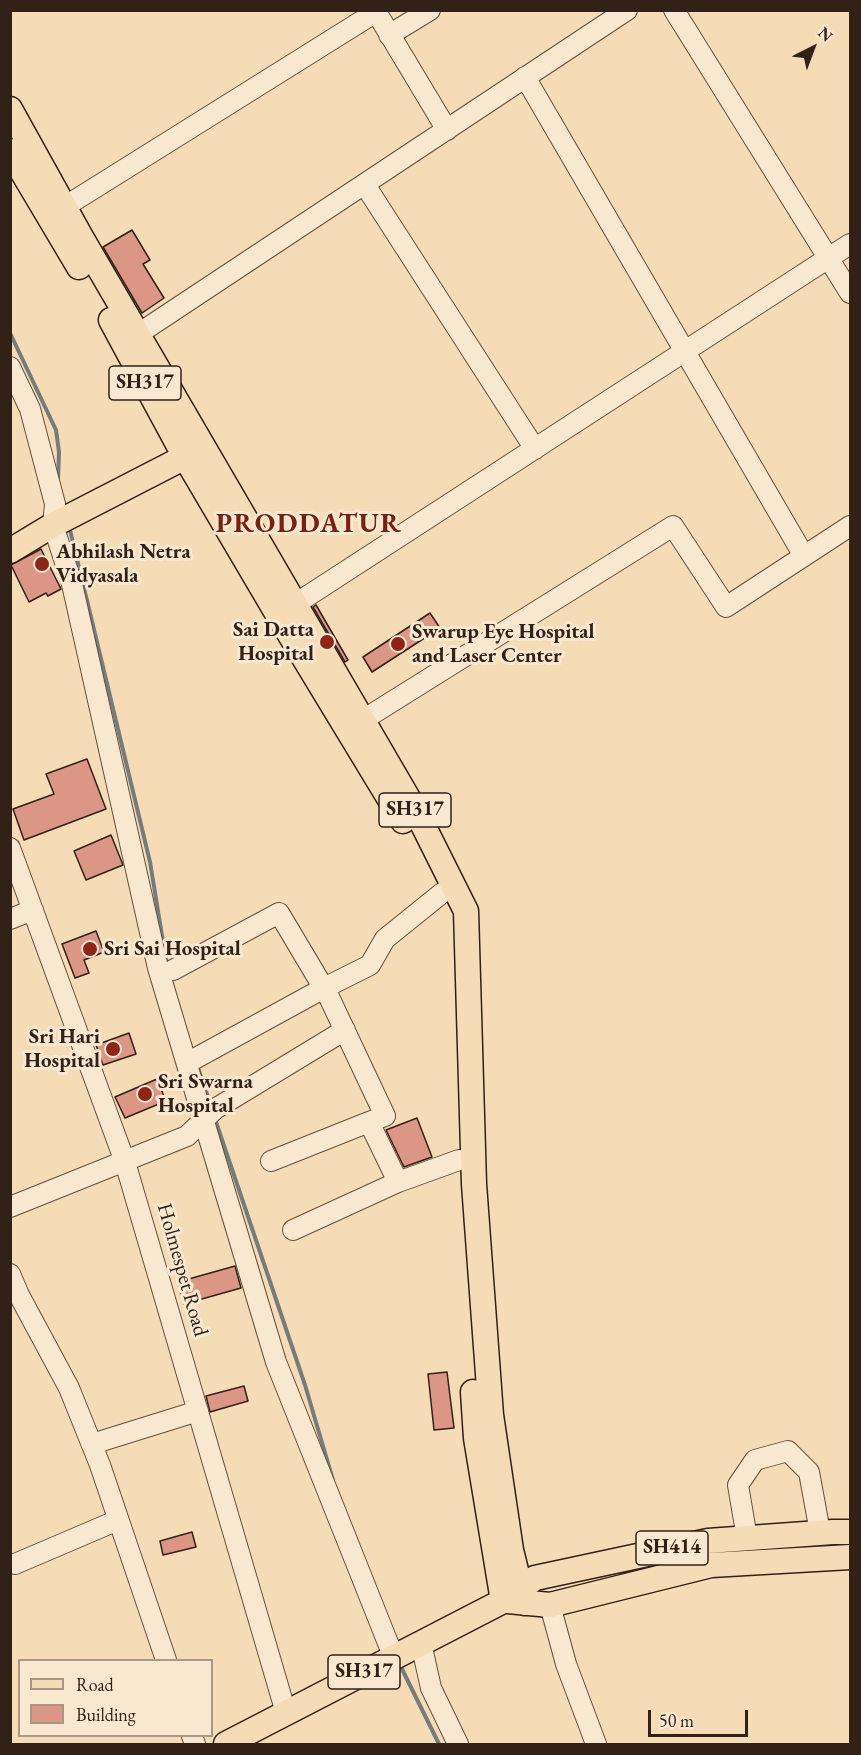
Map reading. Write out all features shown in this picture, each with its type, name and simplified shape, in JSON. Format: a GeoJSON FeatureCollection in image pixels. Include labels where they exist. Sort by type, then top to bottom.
{"type":"FeatureCollection","features":[{"type":"Feature","properties":{"kind":"main road","name":"SH317"},"geometry":{"type":"LineString","coordinates":[[10,109],[56,212]]}},
{"type":"Feature","properties":{"kind":"main road","name":"SH317"},"geometry":{"type":"LineString","coordinates":[[10,151],[56,212],[355,724],[432,868],[450,914],[457,975],[462,1237],[476,1438],[516,1597]]}},
{"type":"Feature","properties":{"kind":"main road","name":"SH317"},"geometry":{"type":"LineString","coordinates":[[132,339],[158,410],[185,457],[287,610]]}},
{"type":"Feature","properties":{"kind":"main road"},"geometry":{"type":"LineString","coordinates":[[10,551],[53,525],[185,457]]}},
{"type":"Feature","properties":{"kind":"main road","name":"SH317"},"geometry":{"type":"LineString","coordinates":[[355,724],[419,817],[466,911],[474,1184],[491,1415],[516,1597]]}},
{"type":"Feature","properties":{"kind":"main road","name":"SH414"},"geometry":{"type":"LineString","coordinates":[[516,1597],[535,1578],[708,1541],[850,1532]]}},
{"type":"Feature","properties":{"kind":"main road"},"geometry":{"type":"LineString","coordinates":[[740,1563],[743,1538]]}},
{"type":"Feature","properties":{"kind":"main road","name":"SH414"},"geometry":{"type":"LineString","coordinates":[[516,1597],[550,1605],[711,1564],[850,1557]]}},
{"type":"Feature","properties":{"kind":"main road","name":"SH317"},"geometry":{"type":"LineString","coordinates":[[226,1744],[421,1642],[516,1597]]}},
{"type":"Feature","properties":{"kind":"street"},"geometry":{"type":"LineString","coordinates":[[389,35],[430,10]]}},
{"type":"Feature","properties":{"kind":"street"},"geometry":{"type":"LineString","coordinates":[[132,339],[627,10]]}},
{"type":"Feature","properties":{"kind":"street"},"geometry":{"type":"LineString","coordinates":[[674,10],[850,293]]}},
{"type":"Feature","properties":{"kind":"street"},"geometry":{"type":"LineString","coordinates":[[56,212],[376,11],[447,130]]}},
{"type":"Feature","properties":{"kind":"street"},"geometry":{"type":"LineString","coordinates":[[525,77],[804,556]]}},
{"type":"Feature","properties":{"kind":"street"},"geometry":{"type":"LineString","coordinates":[[365,184],[535,449]]}},
{"type":"Feature","properties":{"kind":"street"},"geometry":{"type":"LineString","coordinates":[[287,610],[829,260],[850,244]]}},
{"type":"Feature","properties":{"kind":"street"},"geometry":{"type":"LineString","coordinates":[[10,367],[32,420],[55,504],[53,525],[72,584],[158,968],[276,1362],[390,1648]]}},
{"type":"Feature","properties":{"kind":"street"},"geometry":{"type":"LineString","coordinates":[[355,724],[673,526],[726,607],[850,526]]}},
{"type":"Feature","properties":{"kind":"street","name":"Holmespet Road"},"geometry":{"type":"LineString","coordinates":[[10,848],[125,1162],[286,1713]]}},
{"type":"Feature","properties":{"kind":"street"},"geometry":{"type":"LineString","coordinates":[[187,1062],[370,965],[385,939],[442,893]]}},
{"type":"Feature","properties":{"kind":"street"},"geometry":{"type":"LineString","coordinates":[[10,919],[33,910]]}},
{"type":"Feature","properties":{"kind":"street"},"geometry":{"type":"LineString","coordinates":[[173,969],[279,913],[324,988],[385,1116],[271,1161]]}},
{"type":"Feature","properties":{"kind":"street"},"geometry":{"type":"LineString","coordinates":[[10,1208],[187,1136],[215,1109],[345,1030]]}},
{"type":"Feature","properties":{"kind":"street"},"geometry":{"type":"LineString","coordinates":[[369,1122],[398,1182]]}},
{"type":"Feature","properties":{"kind":"street"},"geometry":{"type":"LineString","coordinates":[[293,1230],[398,1182],[459,1161]]}},
{"type":"Feature","properties":{"kind":"street"},"geometry":{"type":"LineString","coordinates":[[10,1274],[69,1388],[92,1444],[165,1659]]}},
{"type":"Feature","properties":{"kind":"street"},"geometry":{"type":"LineString","coordinates":[[92,1444],[198,1411]]}},
{"type":"Feature","properties":{"kind":"street"},"geometry":{"type":"LineString","coordinates":[[743,1538],[738,1485],[755,1460],[788,1450],[809,1472],[820,1533]]}},
{"type":"Feature","properties":{"kind":"street"},"geometry":{"type":"LineString","coordinates":[[12,1560],[118,1520]]}},
{"type":"Feature","properties":{"kind":"street"},"geometry":{"type":"LineString","coordinates":[[550,1605],[566,1664],[596,1744]]}},
{"type":"Feature","properties":{"kind":"street"},"geometry":{"type":"LineString","coordinates":[[421,1642],[431,1688],[458,1744]]}},
{"type":"Feature","properties":{"kind":"building"},"geometry":{"type":"Polygon","coordinates":[[[132,230],[150,260],[143,264],[164,298],[142,313],[103,247],[132,230]]]}},
{"type":"Feature","properties":{"kind":"building"},"geometry":{"type":"Polygon","coordinates":[[[41,549],[61,589],[48,596],[46,593],[29,602],[11,565],[41,549]]]}},
{"type":"Feature","properties":{"kind":"building"},"geometry":{"type":"Polygon","coordinates":[[[316,605],[348,660],[345,662],[313,607],[316,605]]]}},
{"type":"Feature","properties":{"kind":"building"},"geometry":{"type":"Polygon","coordinates":[[[430,613],[440,628],[372,672],[363,657],[430,613]]]}},
{"type":"Feature","properties":{"kind":"building"},"geometry":{"type":"Polygon","coordinates":[[[87,759],[106,809],[24,840],[13,809],[54,794],[46,774],[87,759]]]}},
{"type":"Feature","properties":{"kind":"building"},"geometry":{"type":"Polygon","coordinates":[[[111,835],[123,865],[86,880],[74,851],[111,835]]]}},
{"type":"Feature","properties":{"kind":"building"},"geometry":{"type":"Polygon","coordinates":[[[96,931],[104,952],[84,960],[89,973],[75,978],[62,944],[96,931]]]}},
{"type":"Feature","properties":{"kind":"building"},"geometry":{"type":"Polygon","coordinates":[[[129,1033],[136,1054],[103,1065],[96,1045],[129,1033]]]}},
{"type":"Feature","properties":{"kind":"building"},"geometry":{"type":"Polygon","coordinates":[[[157,1079],[166,1101],[125,1118],[115,1097],[157,1079]]]}},
{"type":"Feature","properties":{"kind":"building"},"geometry":{"type":"Polygon","coordinates":[[[417,1118],[432,1157],[404,1167],[386,1130],[417,1118]]]}},
{"type":"Feature","properties":{"kind":"building"},"geometry":{"type":"Polygon","coordinates":[[[235,1266],[241,1288],[184,1304],[178,1282],[235,1266]]]}},
{"type":"Feature","properties":{"kind":"building"},"geometry":{"type":"Polygon","coordinates":[[[447,1372],[454,1428],[434,1430],[428,1374],[447,1372]]]}},
{"type":"Feature","properties":{"kind":"building"},"geometry":{"type":"Polygon","coordinates":[[[244,1386],[248,1401],[210,1412],[206,1396],[244,1386]]]}},
{"type":"Feature","properties":{"kind":"building"},"geometry":{"type":"Polygon","coordinates":[[[192,1532],[196,1547],[163,1555],[160,1541],[192,1532]]]}},
{"type":"Feature","properties":{"kind":"waterway"},"geometry":{"type":"LineString","coordinates":[[10,333],[56,430],[59,452],[58,481]]}},
{"type":"Feature","properties":{"kind":"waterway"},"geometry":{"type":"LineString","coordinates":[[69,526],[150,862],[166,960]]}},
{"type":"Feature","properties":{"kind":"waterway"},"geometry":{"type":"LineString","coordinates":[[198,1068],[211,1106]]}},
{"type":"Feature","properties":{"kind":"waterway"},"geometry":{"type":"LineString","coordinates":[[215,1119],[305,1385],[333,1480]]}},
{"type":"Feature","properties":{"kind":"waterway"},"geometry":{"type":"LineString","coordinates":[[399,1663],[439,1744]]}},
{"type":"Feature","properties":{"kind":"place","name":"Abhilash Netra Vidyasala"},"geometry":{"type":"Point","coordinates":[42,564]}},
{"type":"Feature","properties":{"kind":"place","name":"Sai Datta Hospital"},"geometry":{"type":"Point","coordinates":[327,642]}},
{"type":"Feature","properties":{"kind":"place","name":"Swarup Eye Hospital and Laser Center"},"geometry":{"type":"Point","coordinates":[398,644]}},
{"type":"Feature","properties":{"kind":"place","name":"Sri Sai Hospital"},"geometry":{"type":"Point","coordinates":[90,949]}},
{"type":"Feature","properties":{"kind":"place","name":"Sri Hari Hospital"},"geometry":{"type":"Point","coordinates":[113,1049]}},
{"type":"Feature","properties":{"kind":"place","name":"Sri Swarna Hospital"},"geometry":{"type":"Point","coordinates":[145,1094]}},
{"type":"Feature","properties":{"kind":"district","name":"PRODDATUR"},"geometry":{"type":"Point","coordinates":[309,525]}}]}
